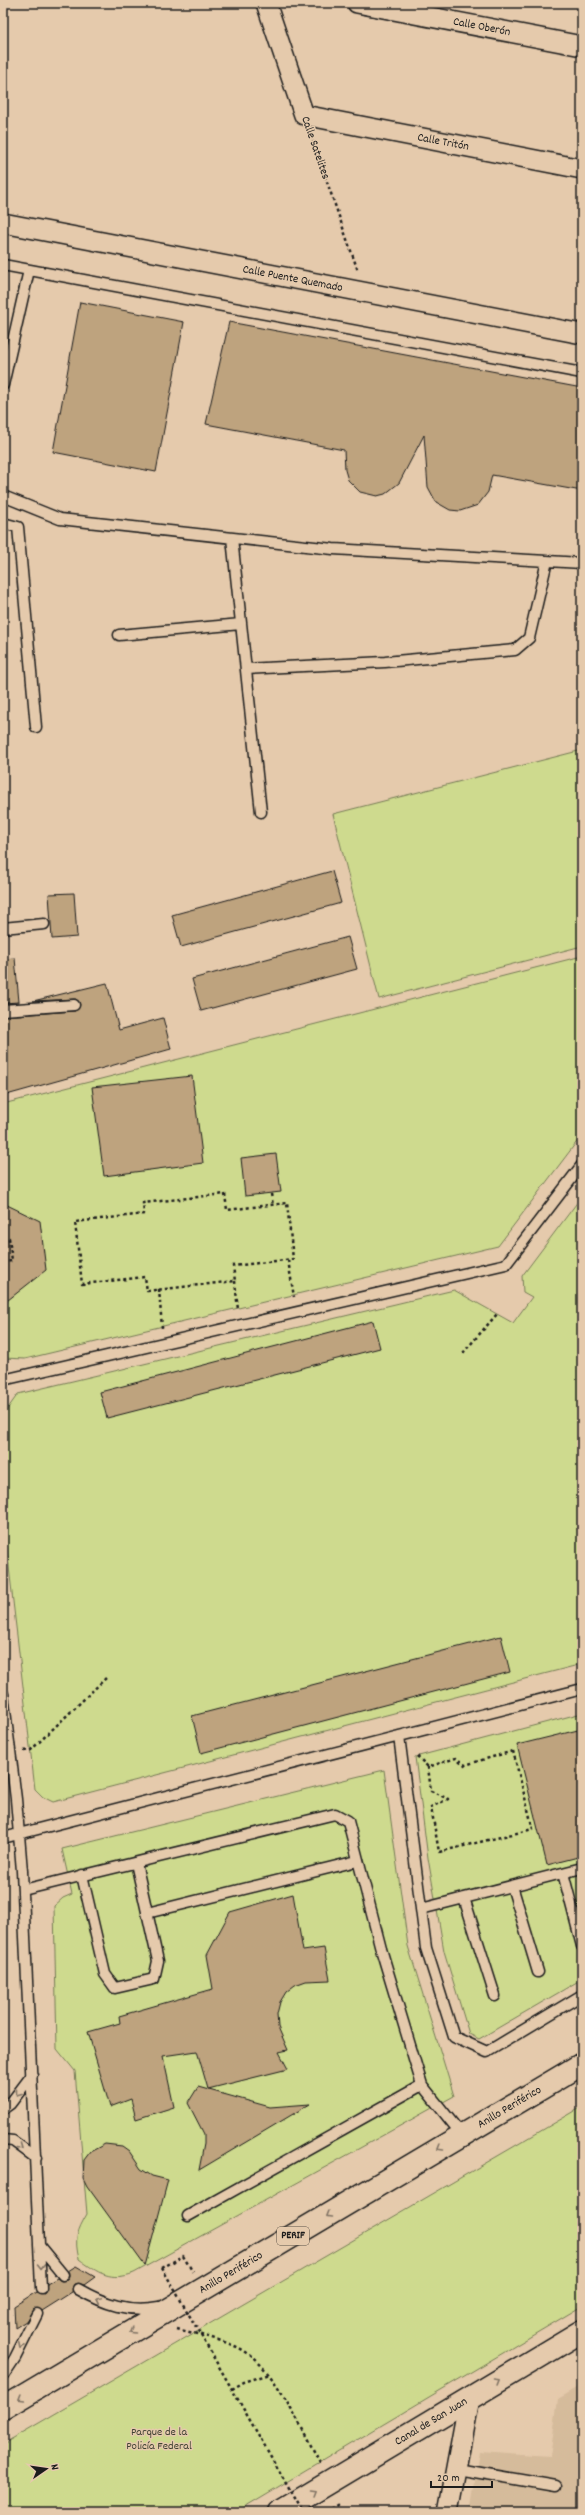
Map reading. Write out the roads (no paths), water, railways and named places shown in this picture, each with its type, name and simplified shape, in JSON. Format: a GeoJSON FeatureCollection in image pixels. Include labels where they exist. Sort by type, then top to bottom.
{"type":"FeatureCollection","features":[{"type":"Feature","properties":{"kind":"main road","name":"Anillo Periférico"},"geometry":{"type":"LineString","coordinates":[[3,2408],[582,2064]]}},
{"type":"Feature","properties":{"kind":"main road","name":"Canal de San Juan"},"geometry":{"type":"LineString","coordinates":[[280,2512],[582,2331]]}},
{"type":"Feature","properties":{"kind":"street","name":"Calle Satelites"},"geometry":{"type":"LineString","coordinates":[[266,3],[304,115]]}},
{"type":"Feature","properties":{"kind":"street","name":"Calle Oberón"},"geometry":{"type":"LineString","coordinates":[[357,3],[582,46]]}},
{"type":"Feature","properties":{"kind":"street","name":"Calle Tritón"},"geometry":{"type":"LineString","coordinates":[[304,115],[582,169]]}},
{"type":"Feature","properties":{"kind":"street","name":"Calle Puente Quemado"},"geometry":{"type":"LineString","coordinates":[[3,223],[582,334]]}},
{"type":"Feature","properties":{"kind":"street"},"geometry":{"type":"LineString","coordinates":[[448,2512],[469,2398]]}},
{"type":"Feature","properties":{"kind":"lane"},"geometry":{"type":"LineString","coordinates":[[3,265],[582,373]]}},
{"type":"Feature","properties":{"kind":"lane"},"geometry":{"type":"LineString","coordinates":[[3,385],[29,270]]}},
{"type":"Feature","properties":{"kind":"lane"},"geometry":{"type":"LineString","coordinates":[[3,496],[60,519],[334,550],[582,563]]}},
{"type":"Feature","properties":{"kind":"lane"},"geometry":{"type":"LineString","coordinates":[[3,523],[18,527],[36,727]]}},
{"type":"Feature","properties":{"kind":"lane"},"geometry":{"type":"LineString","coordinates":[[232,538],[261,812]]}},
{"type":"Feature","properties":{"kind":"lane"},"geometry":{"type":"LineString","coordinates":[[246,669],[385,662],[515,650],[529,638],[547,561]]}},
{"type":"Feature","properties":{"kind":"lane"},"geometry":{"type":"LineString","coordinates":[[119,635],[241,624]]}},
{"type":"Feature","properties":{"kind":"lane"},"geometry":{"type":"LineString","coordinates":[[3,928],[44,924]]}},
{"type":"Feature","properties":{"kind":"lane"},"geometry":{"type":"LineString","coordinates":[[3,1010],[74,1005]]}},
{"type":"Feature","properties":{"kind":"lane"},"geometry":{"type":"LineString","coordinates":[[3,1380],[506,1264],[582,1165]]}},
{"type":"Feature","properties":{"kind":"lane"},"geometry":{"type":"LineString","coordinates":[[3,1838],[582,1689]]}},
{"type":"Feature","properties":{"kind":"lane"},"geometry":{"type":"LineString","coordinates":[[3,1694],[19,1834],[23,1890],[41,2288]]}},
{"type":"Feature","properties":{"kind":"lane"},"geometry":{"type":"LineString","coordinates":[[400,1736],[426,1948],[454,2037],[487,2052],[582,1995]]}},
{"type":"Feature","properties":{"kind":"lane"},"geometry":{"type":"LineString","coordinates":[[23,1890],[335,1814],[348,1821],[357,1860],[422,2085],[462,2135]]}},
{"type":"Feature","properties":{"kind":"lane"},"geometry":{"type":"LineString","coordinates":[[147,1913],[357,1860]]}},
{"type":"Feature","properties":{"kind":"lane"},"geometry":{"type":"LineString","coordinates":[[82,1875],[105,1974],[115,1988],[154,1979],[158,1961],[136,1863]]}},
{"type":"Feature","properties":{"kind":"lane"},"geometry":{"type":"LineString","coordinates":[[421,1909],[582,1868]]}},
{"type":"Feature","properties":{"kind":"lane"},"geometry":{"type":"LineString","coordinates":[[563,1873],[582,1946]]}},
{"type":"Feature","properties":{"kind":"lane"},"geometry":{"type":"LineString","coordinates":[[512,1886],[538,1972]]}},
{"type":"Feature","properties":{"kind":"lane"},"geometry":{"type":"LineString","coordinates":[[464,1898],[495,1996]]}},
{"type":"Feature","properties":{"kind":"lane"},"geometry":{"type":"LineString","coordinates":[[3,2109],[10,2104],[32,2075]]}},
{"type":"Feature","properties":{"kind":"lane"},"geometry":{"type":"LineString","coordinates":[[188,2216],[422,2085]]}},
{"type":"Feature","properties":{"kind":"lane"},"geometry":{"type":"LineString","coordinates":[[3,2140],[13,2141],[36,2158]]}},
{"type":"Feature","properties":{"kind":"lane"},"geometry":{"type":"LineString","coordinates":[[40,2247],[63,2275]]}},
{"type":"Feature","properties":{"kind":"lane"},"geometry":{"type":"LineString","coordinates":[[78,2288],[99,2301],[122,2309],[149,2309],[178,2304]]}},
{"type":"Feature","properties":{"kind":"lane"},"geometry":{"type":"LineString","coordinates":[[3,2376],[15,2358],[37,2314]]}},
{"type":"Feature","properties":{"kind":"lane"},"geometry":{"type":"LineString","coordinates":[[457,2469],[556,2486]]}},
{"type":"Feature","properties":{"kind":"park label","name":"Parque de la Policía Federal"},"geometry":{"type":"Point","coordinates":[159,2439]}}]}
